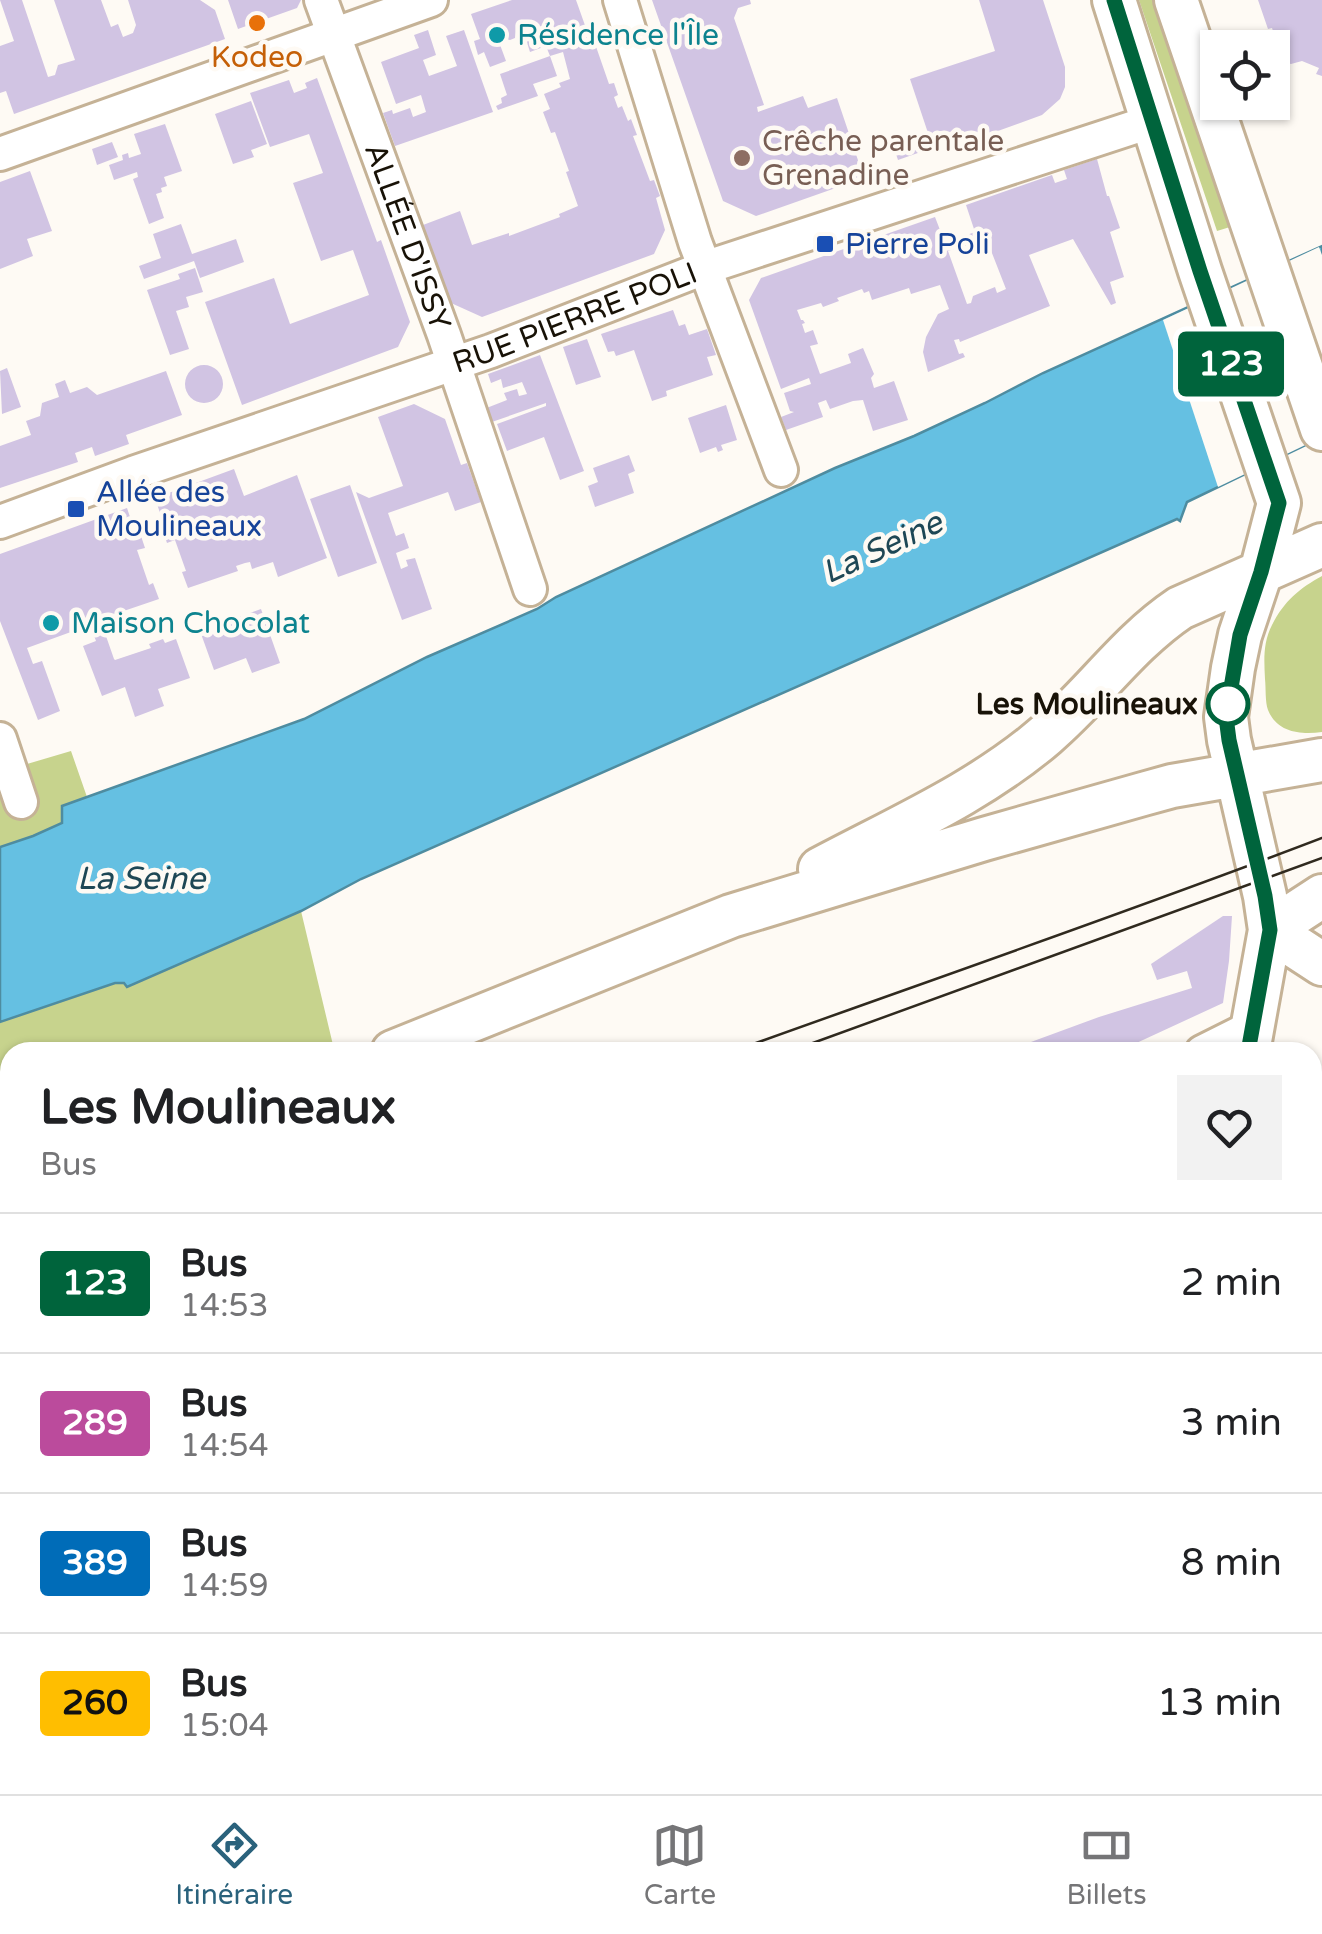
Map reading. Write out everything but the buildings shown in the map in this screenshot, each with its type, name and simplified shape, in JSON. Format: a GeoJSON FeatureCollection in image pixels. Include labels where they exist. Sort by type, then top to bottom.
{"type":"FeatureCollection","features":[{"type":"Feature","properties":{"kind":"main road"},"geometry":{"type":"LineString","coordinates":[[1114,0],[1279,503],[1240,635],[1227,706],[1229,740],[1270,930],[1250,1040]]}},
{"type":"Feature","properties":{"kind":"main road"},"geometry":{"type":"LineString","coordinates":[[1176,0],[1322,430]]}},
{"type":"Feature","properties":{"kind":"main road"},"geometry":{"type":"LineString","coordinates":[[731,916],[966,792],[1008,765],[1048,733],[1133,646],[1180,608],[1322,545]]}},
{"type":"Feature","properties":{"kind":"main road"},"geometry":{"type":"LineString","coordinates":[[419,1042],[731,916],[1142,794],[1322,760]]}},
{"type":"Feature","properties":{"kind":"main road"},"geometry":{"type":"LineString","coordinates":[[1270,930],[1322,896]]}},
{"type":"Feature","properties":{"kind":"main road"},"geometry":{"type":"LineString","coordinates":[[1270,930],[1322,964]]}},
{"type":"Feature","properties":{"kind":"street","name":"ALLÉE D'ISSY"},"geometry":{"type":"LineString","coordinates":[[321,0],[454,364],[530,589]]}},
{"type":"Feature","properties":{"kind":"street"},"geometry":{"type":"LineString","coordinates":[[0,154],[431,0]]}},
{"type":"Feature","properties":{"kind":"street"},"geometry":{"type":"LineString","coordinates":[[621,1],[704,268],[781,470]]}},
{"type":"Feature","properties":{"kind":"street","name":"RUE PIERRE POLI"},"geometry":{"type":"LineString","coordinates":[[0,522],[133,472],[454,364],[704,268],[1153,121]]}},
{"type":"Feature","properties":{"kind":"street"},"geometry":{"type":"LineString","coordinates":[[0,739],[20,802]]}},
{"type":"Feature","properties":{"kind":"green space"},"geometry":{"type":"Polygon","coordinates":[[[1139,0],[1154,0],[1230,227],[1217,231],[1139,0]]]}},
{"type":"Feature","properties":{"kind":"green space"},"geometry":{"type":"Polygon","coordinates":[[[1322,576],[1322,732],[1298,732],[1277,724],[1268,710],[1266,645],[1272,625],[1287,602],[1322,576]]]}},
{"type":"Feature","properties":{"kind":"green space"},"geometry":{"type":"Polygon","coordinates":[[[71,751],[87,797],[62,806],[63,823],[0,847],[0,772],[71,751]]]}},
{"type":"Feature","properties":{"kind":"green space"},"geometry":{"type":"Polygon","coordinates":[[[301,911],[332,1042],[0,1042],[0,1022],[115,983],[128,987],[301,911]]]}},
{"type":"Feature","properties":{"kind":"water","name":"La Seine"},"geometry":{"type":"Polygon","coordinates":[[[1322,246],[1322,437],[1187,502],[1180,521],[1177,519],[361,879],[301,911],[127,987],[115,983],[0,1022],[0,847],[62,823],[62,806],[304,719],[556,597],[1322,246]]]}},
{"type":"Feature","properties":{"kind":"pier"},"geometry":{"type":"Polygon","coordinates":[[[1319,247],[1322,437],[1218,487],[1163,320],[1319,247]]]}},
{"type":"Feature","properties":{"kind":"tram line"},"geometry":{"type":"LineString","coordinates":[[759,1042],[1322,838]]}},
{"type":"Feature","properties":{"kind":"tram line"},"geometry":{"type":"LineString","coordinates":[[816,1042],[1322,858]]}},
{"type":"Feature","properties":{"kind":"bus line","name":"123"},"geometry":{"type":"LineString","coordinates":[[1114,0],[1279,503],[1240,635],[1226,717],[1270,930],[1250,1042]]}},
{"type":"Feature","properties":{"kind":"place","name":"Kodeo"},"geometry":{"type":"Point","coordinates":[257,23]}},
{"type":"Feature","properties":{"kind":"place","name":"Résidence l'Île"},"geometry":{"type":"Point","coordinates":[497,35]}},
{"type":"Feature","properties":{"kind":"place","name":"Crêche parentale Grenadine"},"geometry":{"type":"Point","coordinates":[742,158]}},
{"type":"Feature","properties":{"kind":"place","name":"Pierre Poli"},"geometry":{"type":"Point","coordinates":[825,244]}},
{"type":"Feature","properties":{"kind":"place","name":"Allée des Moulineaux"},"geometry":{"type":"Point","coordinates":[76,509]}},
{"type":"Feature","properties":{"kind":"place","name":"Maison Chocolat"},"geometry":{"type":"Point","coordinates":[51,623]}},
{"type":"Feature","properties":{"kind":"place","name":"Les Moulineaux"},"geometry":{"type":"Point","coordinates":[1228,704]}}]}
